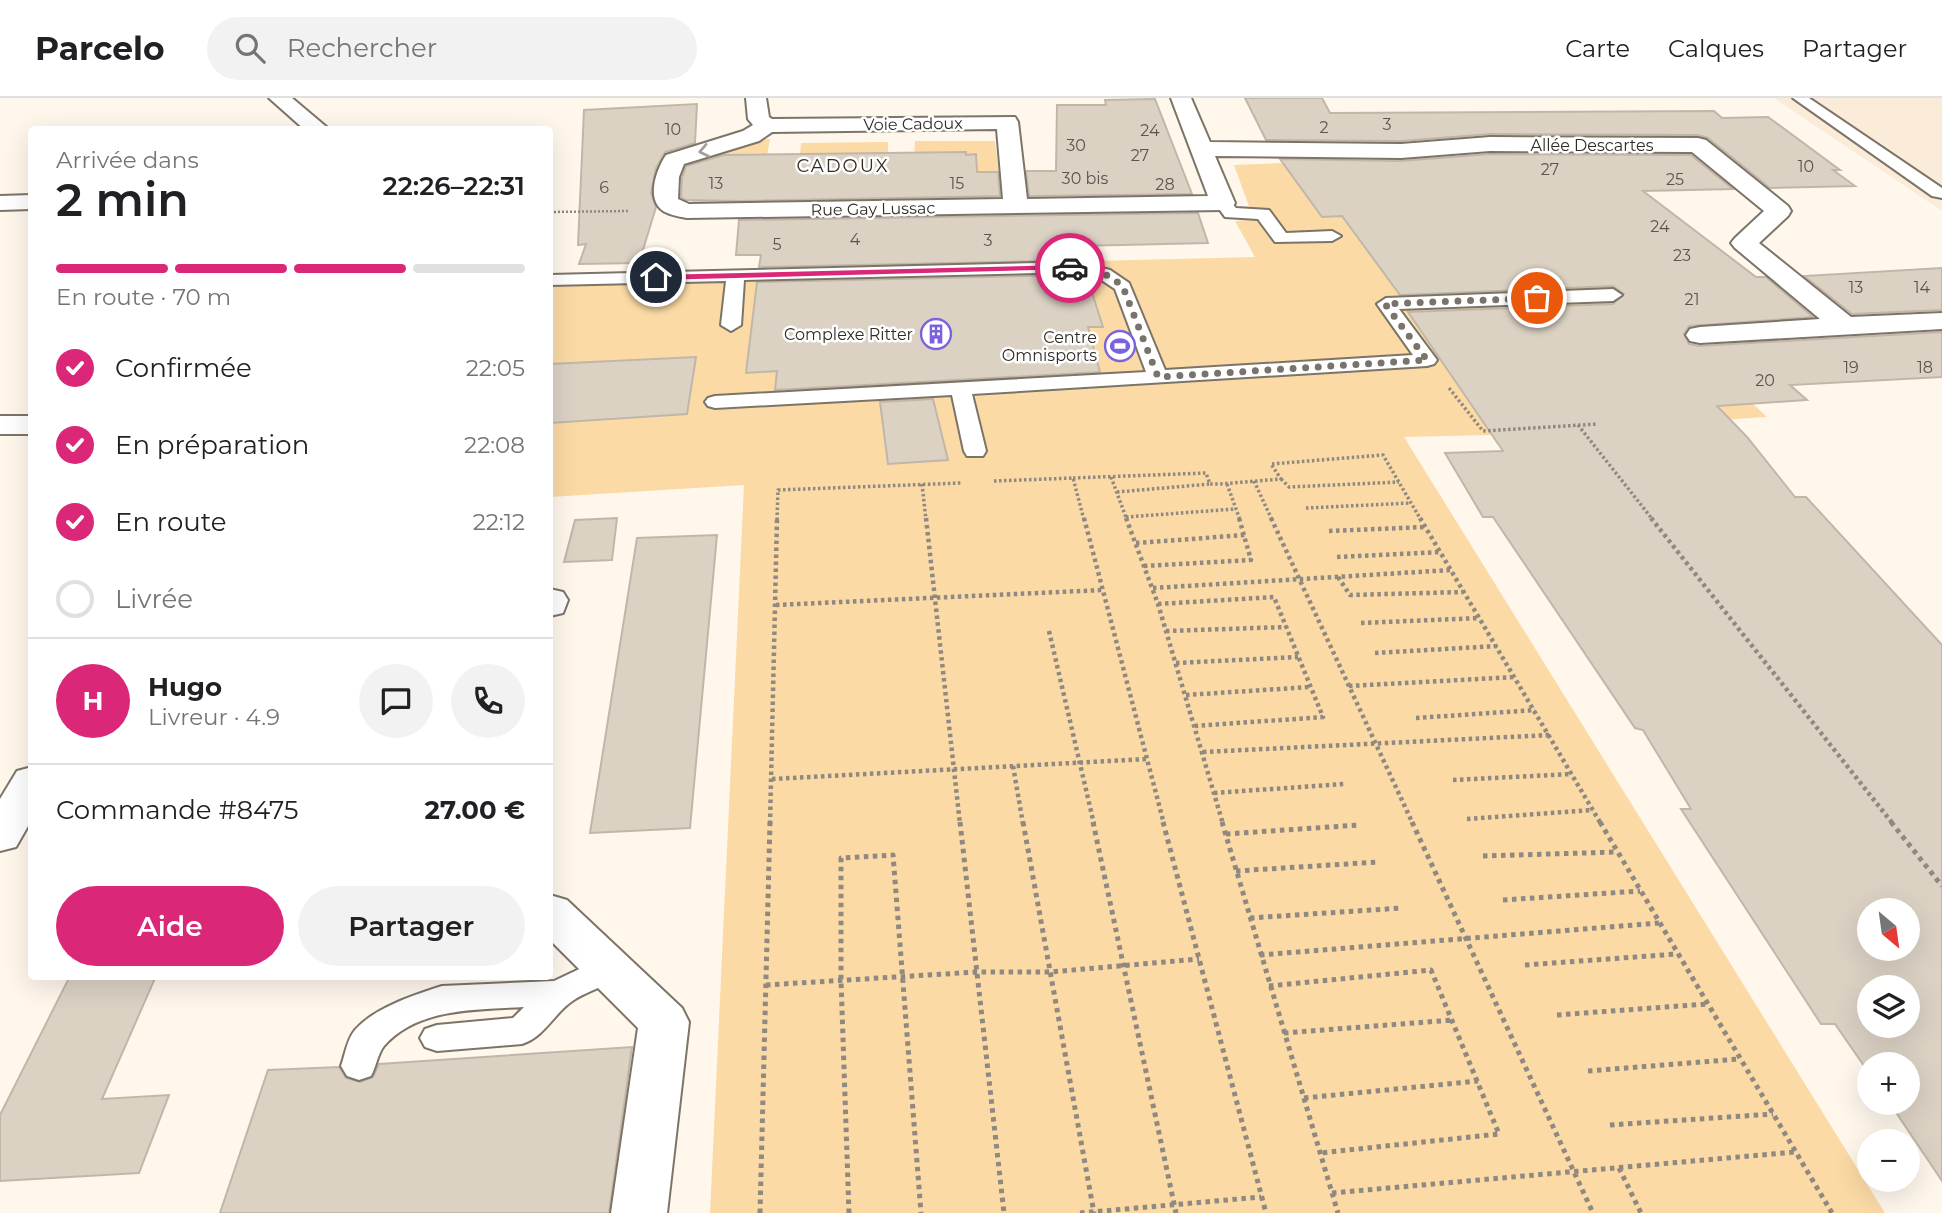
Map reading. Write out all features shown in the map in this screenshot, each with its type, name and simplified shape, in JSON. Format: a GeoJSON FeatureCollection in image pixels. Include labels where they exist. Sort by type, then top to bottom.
{"type":"FeatureCollection","features":[{"type":"Feature","properties":{"kind":"street"},"geometry":{"type":"LineString","coordinates":[[279,98],[314,126]]}},
{"type":"Feature","properties":{"kind":"street"},"geometry":{"type":"LineString","coordinates":[[687,211],[671,206],[666,199],[667,177],[674,160],[751,136],[767,126],[759,119],[756,98]]}},
{"type":"Feature","properties":{"kind":"street"},"geometry":{"type":"LineString","coordinates":[[1181,98],[1223,203]]}},
{"type":"Feature","properties":{"kind":"street","name":"Voie Cadoux"},"geometry":{"type":"LineString","coordinates":[[767,126],[1007,122],[1016,206]]}},
{"type":"Feature","properties":{"kind":"street","name":"Allée Descartes"},"geometry":{"type":"LineString","coordinates":[[1203,149],[1401,151],[1490,144],[1698,145],[1779,211],[1744,243],[1845,327]]}},
{"type":"Feature","properties":{"kind":"street"},"geometry":{"type":"LineString","coordinates":[[0,203],[28,202]]}},
{"type":"Feature","properties":{"kind":"street","name":"Rue Gay Lussac"},"geometry":{"type":"LineString","coordinates":[[687,211],[1223,203]]}},
{"type":"Feature","properties":{"kind":"street"},"geometry":{"type":"LineString","coordinates":[[1700,335],[1942,321]]}},
{"type":"Feature","properties":{"kind":"street"},"geometry":{"type":"LineString","coordinates":[[0,425],[28,425]]}},
{"type":"Feature","properties":{"kind":"street"},"geometry":{"type":"LineString","coordinates":[[0,836],[28,788]]}},
{"type":"Feature","properties":{"kind":"street"},"geometry":{"type":"LineString","coordinates":[[553,915],[664,1022],[639,1213]]}},
{"type":"Feature","properties":{"kind":"lane"},"geometry":{"type":"LineString","coordinates":[[1800,98],[1941,194]]}},
{"type":"Feature","properties":{"kind":"lane"},"geometry":{"type":"LineString","coordinates":[[1223,203],[1231,213],[1263,214],[1282,238],[1332,236]]}},
{"type":"Feature","properties":{"kind":"lane"},"geometry":{"type":"LineString","coordinates":[[553,280],[1090,269],[1114,279],[1123,287],[1158,377]]}},
{"type":"Feature","properties":{"kind":"lane"},"geometry":{"type":"LineString","coordinates":[[731,325],[735,275]]}},
{"type":"Feature","properties":{"kind":"lane"},"geometry":{"type":"LineString","coordinates":[[1427,360],[1385,304],[1613,295]]}},
{"type":"Feature","properties":{"kind":"lane"},"geometry":{"type":"LineString","coordinates":[[715,402],[1427,360]]}},
{"type":"Feature","properties":{"kind":"lane"},"geometry":{"type":"LineString","coordinates":[[960,387],[975,451]]}},
{"type":"Feature","properties":{"kind":"lane"},"geometry":{"type":"LineString","coordinates":[[438,1038],[522,1031],[559,993],[609,967]]}},
{"type":"Feature","properties":{"kind":"lane"},"geometry":{"type":"LineString","coordinates":[[359,1066],[367,1040],[390,1022],[442,999],[559,993]]}},
{"type":"Feature","properties":{"kind":"path"},"geometry":{"type":"LineString","coordinates":[[553,212],[687,211]]}},
{"type":"Feature","properties":{"kind":"path"},"geometry":{"type":"LineString","coordinates":[[1427,360],[1483,431],[1598,424]]}},
{"type":"Feature","properties":{"kind":"path"},"geometry":{"type":"LineString","coordinates":[[1578,425],[1942,886]]}},
{"type":"Feature","properties":{"kind":"path"},"geometry":{"type":"LineString","coordinates":[[1399,482],[1289,487],[1271,464],[1383,455],[1535,710],[1739,1059],[1832,1213]]}},
{"type":"Feature","properties":{"kind":"path"},"geometry":{"type":"LineString","coordinates":[[991,481],[1206,473],[1210,484]]}},
{"type":"Feature","properties":{"kind":"path"},"geometry":{"type":"LineString","coordinates":[[1111,477],[1158,604],[1338,1213]]}},
{"type":"Feature","properties":{"kind":"path"},"geometry":{"type":"LineString","coordinates":[[1073,478],[1266,1213]]}},
{"type":"Feature","properties":{"kind":"path"},"geometry":{"type":"LineString","coordinates":[[1117,492],[1282,479]]}},
{"type":"Feature","properties":{"kind":"path"},"geometry":{"type":"LineString","coordinates":[[1254,481],[1592,1213]]}},
{"type":"Feature","properties":{"kind":"path"},"geometry":{"type":"LineString","coordinates":[[760,1213],[778,490],[963,482]]}},
{"type":"Feature","properties":{"kind":"path"},"geometry":{"type":"LineString","coordinates":[[922,484],[1003,1213]]}},
{"type":"Feature","properties":{"kind":"path"},"geometry":{"type":"LineString","coordinates":[[1144,566],[1251,560],[1227,484]]}},
{"type":"Feature","properties":{"kind":"path"},"geometry":{"type":"LineString","coordinates":[[1306,508],[1411,503]]}},
{"type":"Feature","properties":{"kind":"path"},"geometry":{"type":"LineString","coordinates":[[1126,517],[1235,509]]}},
{"type":"Feature","properties":{"kind":"path"},"geometry":{"type":"LineString","coordinates":[[1329,531],[1425,527]]}},
{"type":"Feature","properties":{"kind":"path"},"geometry":{"type":"LineString","coordinates":[[1136,543],[1245,535]]}},
{"type":"Feature","properties":{"kind":"path"},"geometry":{"type":"LineString","coordinates":[[1336,557],[1441,552]]}},
{"type":"Feature","properties":{"kind":"path"},"geometry":{"type":"LineString","coordinates":[[1153,588],[1451,570]]}},
{"type":"Feature","properties":{"kind":"path"},"geometry":{"type":"LineString","coordinates":[[1338,577],[1350,595],[1464,592]]}},
{"type":"Feature","properties":{"kind":"path"},"geometry":{"type":"LineString","coordinates":[[776,605],[1103,590]]}},
{"type":"Feature","properties":{"kind":"path"},"geometry":{"type":"LineString","coordinates":[[1158,604],[1274,597],[1323,717],[1195,726]]}},
{"type":"Feature","properties":{"kind":"path"},"geometry":{"type":"LineString","coordinates":[[1361,623],[1480,618]]}},
{"type":"Feature","properties":{"kind":"path"},"geometry":{"type":"LineString","coordinates":[[1166,631],[1286,627]]}},
{"type":"Feature","properties":{"kind":"path"},"geometry":{"type":"LineString","coordinates":[[1049,631],[1081,763],[1176,1213]]}},
{"type":"Feature","properties":{"kind":"path"},"geometry":{"type":"LineString","coordinates":[[1375,653],[1497,646]]}},
{"type":"Feature","properties":{"kind":"path"},"geometry":{"type":"LineString","coordinates":[[1176,663],[1297,657]]}},
{"type":"Feature","properties":{"kind":"path"},"geometry":{"type":"LineString","coordinates":[[1349,686],[1515,677]]}},
{"type":"Feature","properties":{"kind":"path"},"geometry":{"type":"LineString","coordinates":[[1186,695],[1310,687]]}},
{"type":"Feature","properties":{"kind":"path"},"geometry":{"type":"LineString","coordinates":[[1416,718],[1535,710]]}},
{"type":"Feature","properties":{"kind":"path"},"geometry":{"type":"LineString","coordinates":[[1203,752],[1550,736]]}},
{"type":"Feature","properties":{"kind":"path"},"geometry":{"type":"LineString","coordinates":[[772,779],[1147,759]]}},
{"type":"Feature","properties":{"kind":"path"},"geometry":{"type":"LineString","coordinates":[[1013,766],[1094,1212]]}},
{"type":"Feature","properties":{"kind":"path"},"geometry":{"type":"LineString","coordinates":[[1454,780],[1572,774]]}},
{"type":"Feature","properties":{"kind":"path"},"geometry":{"type":"LineString","coordinates":[[1214,793],[1344,784]]}},
{"type":"Feature","properties":{"kind":"path"},"geometry":{"type":"LineString","coordinates":[[1467,819],[1593,810]]}},
{"type":"Feature","properties":{"kind":"path"},"geometry":{"type":"LineString","coordinates":[[1226,834],[1360,825]]}},
{"type":"Feature","properties":{"kind":"path"},"geometry":{"type":"LineString","coordinates":[[1483,856],[1617,852]]}},
{"type":"Feature","properties":{"kind":"path"},"geometry":{"type":"LineString","coordinates":[[849,1213],[841,980],[841,858],[893,855],[921,1213]]}},
{"type":"Feature","properties":{"kind":"path"},"geometry":{"type":"LineString","coordinates":[[1236,871],[1378,862]]}},
{"type":"Feature","properties":{"kind":"path"},"geometry":{"type":"LineString","coordinates":[[1503,900],[1640,891]]}},
{"type":"Feature","properties":{"kind":"path"},"geometry":{"type":"LineString","coordinates":[[1250,918],[1402,908]]}},
{"type":"Feature","properties":{"kind":"path"},"geometry":{"type":"LineString","coordinates":[[1260,955],[1659,923]]}},
{"type":"Feature","properties":{"kind":"path"},"geometry":{"type":"LineString","coordinates":[[1525,965],[1677,954]]}},
{"type":"Feature","properties":{"kind":"path"},"geometry":{"type":"LineString","coordinates":[[766,985],[976,972],[1050,972],[1199,960]]}},
{"type":"Feature","properties":{"kind":"path"},"geometry":{"type":"LineString","coordinates":[[1269,986],[1432,970],[1499,1134],[1320,1153]]}},
{"type":"Feature","properties":{"kind":"path"},"geometry":{"type":"LineString","coordinates":[[1557,1015],[1707,1004]]}},
{"type":"Feature","properties":{"kind":"path"},"geometry":{"type":"LineString","coordinates":[[1284,1033],[1453,1020]]}},
{"type":"Feature","properties":{"kind":"path"},"geometry":{"type":"LineString","coordinates":[[1588,1071],[1739,1059]]}},
{"type":"Feature","properties":{"kind":"path"},"geometry":{"type":"LineString","coordinates":[[1304,1098],[1478,1081]]}},
{"type":"Feature","properties":{"kind":"path"},"geometry":{"type":"LineString","coordinates":[[1610,1125],[1773,1114]]}},
{"type":"Feature","properties":{"kind":"path"},"geometry":{"type":"LineString","coordinates":[[1332,1193],[1795,1152]]}},
{"type":"Feature","properties":{"kind":"path"},"geometry":{"type":"LineString","coordinates":[[1619,1168],[1641,1213]]}},
{"type":"Feature","properties":{"kind":"path"},"geometry":{"type":"LineString","coordinates":[[1080,1213],[1261,1197]]}},
{"type":"Feature","properties":{"kind":"shaded area"},"geometry":{"type":"Polygon","coordinates":[[[1774,98],[1942,98],[1942,211],[1774,98]]]}},
{"type":"Feature","properties":{"kind":"shaded area"},"geometry":{"type":"Polygon","coordinates":[[[770,139],[763,176],[797,194],[801,143],[888,142],[888,173],[913,175],[915,141],[995,141],[1002,203],[699,206],[687,198],[700,155],[770,139]]]}},
{"type":"Feature","properties":{"kind":"shaded area"},"geometry":{"type":"Polygon","coordinates":[[[1489,155],[1767,417],[1490,435],[1404,437],[1857,1168],[1857,1192],[1872,1192],[1885,1213],[710,1213],[744,485],[553,497],[553,275],[1255,257],[1235,221],[1254,220],[1234,165],[1489,155]]]}},
{"type":"Feature","properties":{"kind":"building"},"geometry":{"type":"Polygon","coordinates":[[[1245,98],[1322,98],[1330,113],[1714,111],[1722,118],[1768,117],[1840,170],[1833,170],[1855,186],[1770,188],[1708,138],[1698,135],[1490,134],[1401,141],[1266,140],[1245,98]]]}},
{"type":"Feature","properties":{"kind":"building"},"geometry":{"type":"Polygon","coordinates":[[[1155,99],[1192,194],[1029,196],[1026,171],[1056,171],[1057,105],[1106,105],[1105,100],[1155,99]]]}},
{"type":"Feature","properties":{"kind":"building"},"geometry":{"type":"Polygon","coordinates":[[[697,104],[695,143],[665,152],[656,168],[651,193],[656,207],[639,263],[579,264],[586,244],[578,245],[584,110],[697,104]]]}},
{"type":"Feature","properties":{"kind":"building"},"geometry":{"type":"Polygon","coordinates":[[[966,152],[966,155],[976,154],[977,172],[998,172],[1000,196],[741,201],[686,200],[681,197],[686,166],[724,155],[966,152]]]}},
{"type":"Feature","properties":{"kind":"building"},"geometry":{"type":"Polygon","coordinates":[[[1490,154],[1691,155],[1733,189],[1643,191],[1756,277],[1766,277],[1813,317],[1689,326],[1684,334],[1689,344],[1700,346],[1942,332],[1942,377],[1790,385],[1807,400],[1717,406],[1747,437],[1795,497],[1806,497],[1942,645],[1942,1181],[1920,1148],[1920,1129],[1907,1129],[1898,1115],[1920,1115],[1920,1052],[1857,1052],[1857,1056],[1835,1024],[1821,1024],[1681,809],[1691,809],[1643,730],[1635,728],[1493,517],[1483,517],[1445,453],[1503,451],[1408,312],[1613,304],[1624,294],[1613,286],[1400,295],[1342,216],[1322,217],[1280,159],[1401,161],[1490,154]]]}},
{"type":"Feature","properties":{"kind":"building"},"geometry":{"type":"Polygon","coordinates":[[[1198,213],[1208,243],[1078,246],[1082,260],[759,267],[761,255],[736,255],[739,220],[1198,213]]]}},
{"type":"Feature","properties":{"kind":"building"},"geometry":{"type":"Polygon","coordinates":[[[1942,268],[1942,310],[1852,314],[1804,276],[1942,268]]]}},
{"type":"Feature","properties":{"kind":"building","name":"Complexe Ritter"},"geometry":{"type":"Polygon","coordinates":[[[1079,275],[1087,277],[1103,327],[1088,327],[1100,372],[775,390],[777,371],[746,373],[757,282],[1079,275]]]}},
{"type":"Feature","properties":{"kind":"building"},"geometry":{"type":"Polygon","coordinates":[[[696,357],[687,414],[553,423],[553,364],[696,357]]]}},
{"type":"Feature","properties":{"kind":"building"},"geometry":{"type":"Polygon","coordinates":[[[933,399],[948,460],[888,464],[880,402],[933,399]]]}},
{"type":"Feature","properties":{"kind":"building"},"geometry":{"type":"Polygon","coordinates":[[[617,518],[612,560],[564,562],[575,520],[617,518]]]}},
{"type":"Feature","properties":{"kind":"building"},"geometry":{"type":"Polygon","coordinates":[[[717,535],[690,828],[590,833],[637,538],[717,535]]]}},
{"type":"Feature","properties":{"kind":"building"},"geometry":{"type":"Polygon","coordinates":[[[68,980],[154,980],[102,1099],[169,1095],[139,1173],[0,1181],[0,1115],[68,980]]]}},
{"type":"Feature","properties":{"kind":"building"},"geometry":{"type":"Polygon","coordinates":[[[632,1047],[609,1213],[220,1213],[268,1070],[339,1067],[346,1078],[360,1082],[373,1077],[379,1064],[632,1047]]]}},
{"type":"Feature","properties":{"kind":"way so far"},"geometry":{"type":"LineString","coordinates":[[1070,268],[1079,267],[1100,272],[1123,287],[1158,377],[1427,360],[1385,304],[1537,298]]}},
{"type":"Feature","properties":{"kind":"place","name":"Complexe Ritter"},"geometry":{"type":"Point","coordinates":[936,334]}},
{"type":"Feature","properties":{"kind":"place","name":"Centre Omnisports"},"geometry":{"type":"Point","coordinates":[1120,346]}},
{"type":"Feature","properties":{"kind":"district","name":"CADOUX"},"geometry":{"type":"Point","coordinates":[843,166]}},
{"type":"Feature","properties":{"kind":"route"},"geometry":{"type":"LineString","coordinates":[[656,277],[1070,268]]}}]}
